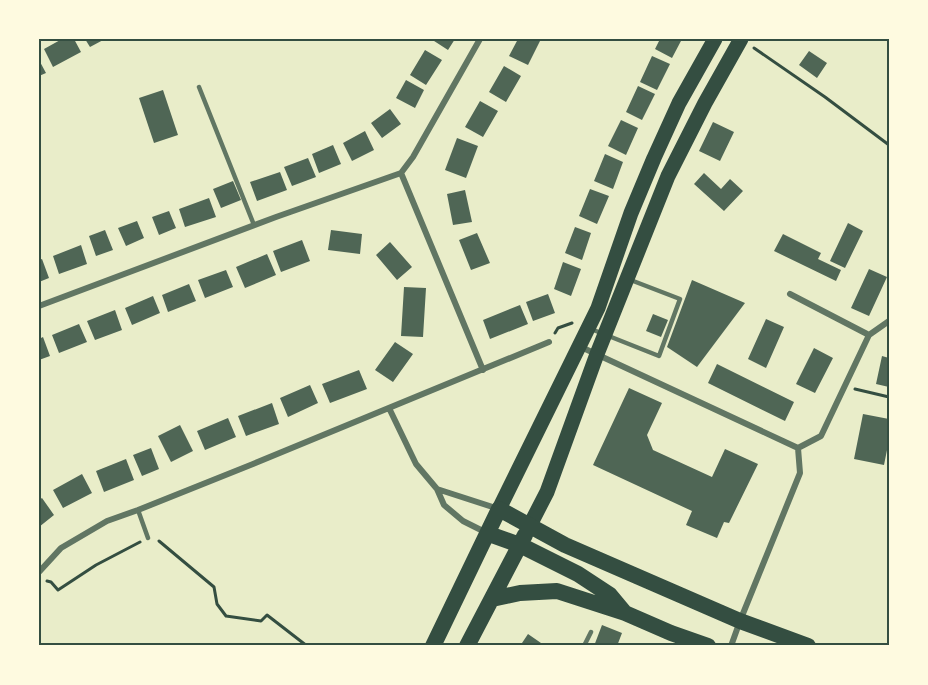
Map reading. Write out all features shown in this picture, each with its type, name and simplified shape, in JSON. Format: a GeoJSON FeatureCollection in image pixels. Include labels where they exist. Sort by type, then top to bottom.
{"type":"FeatureCollection","features":[{"type":"Feature","properties":{"kind":"highway"},"geometry":{"type":"LineString","coordinates":[[433,646],[489,534],[499,509],[565,545],[740,621],[808,646]]}},
{"type":"Feature","properties":{"kind":"highway"},"geometry":{"type":"LineString","coordinates":[[467,646],[530,525]]}},
{"type":"Feature","properties":{"kind":"highway"},"geometry":{"type":"LineString","coordinates":[[489,534],[520,545],[578,574],[610,595],[625,613]]}},
{"type":"Feature","properties":{"kind":"highway"},"geometry":{"type":"LineString","coordinates":[[492,599],[520,594],[564,592],[708,646]]}},
{"type":"Feature","properties":{"kind":"main road"},"geometry":{"type":"LineString","coordinates":[[499,509],[580,346],[581,325],[598,308],[654,158],[679,103],[715,39]]}},
{"type":"Feature","properties":{"kind":"main road"},"geometry":{"type":"LineString","coordinates":[[530,525],[547,492],[597,354],[668,176],[741,39]]}},
{"type":"Feature","properties":{"kind":"street"},"geometry":{"type":"LineString","coordinates":[[39,306],[254,225],[400,174],[413,157],[480,39]]}},
{"type":"Feature","properties":{"kind":"street"},"geometry":{"type":"LineString","coordinates":[[400,174],[483,370]]}},
{"type":"Feature","properties":{"kind":"street"},"geometry":{"type":"LineString","coordinates":[[790,294],[869,335]]}},
{"type":"Feature","properties":{"kind":"street"},"geometry":{"type":"LineString","coordinates":[[798,448],[821,436],[869,335],[889,321]]}},
{"type":"Feature","properties":{"kind":"street"},"geometry":{"type":"LineString","coordinates":[[39,572],[61,548],[107,521],[549,342]]}},
{"type":"Feature","properties":{"kind":"street"},"geometry":{"type":"LineString","coordinates":[[580,346],[798,448]]}},
{"type":"Feature","properties":{"kind":"street"},"geometry":{"type":"LineString","coordinates":[[389,408],[416,464],[437,489],[444,505],[463,521],[489,534]]}},
{"type":"Feature","properties":{"kind":"street"},"geometry":{"type":"LineString","coordinates":[[731,646],[800,473],[798,448]]}},
{"type":"Feature","properties":{"kind":"street"},"geometry":{"type":"LineString","coordinates":[[437,489],[499,509]]}},
{"type":"Feature","properties":{"kind":"lane"},"geometry":{"type":"LineString","coordinates":[[199,87],[254,225]]}},
{"type":"Feature","properties":{"kind":"lane"},"geometry":{"type":"LineString","coordinates":[[581,325],[659,356],[680,299],[627,279]]}},
{"type":"Feature","properties":{"kind":"lane"},"geometry":{"type":"LineString","coordinates":[[138,510],[148,538]]}},
{"type":"Feature","properties":{"kind":"lane"},"geometry":{"type":"LineString","coordinates":[[584,646],[591,632]]}},
{"type":"Feature","properties":{"kind":"path"},"geometry":{"type":"LineString","coordinates":[[741,39],[889,145]]}},
{"type":"Feature","properties":{"kind":"path"},"geometry":{"type":"LineString","coordinates":[[549,342],[558,328],[581,325]]}},
{"type":"Feature","properties":{"kind":"path"},"geometry":{"type":"LineString","coordinates":[[844,387],[889,397]]}},
{"type":"Feature","properties":{"kind":"path"},"geometry":{"type":"LineString","coordinates":[[42,580],[51,582],[58,590],[96,565],[152,536],[214,587],[217,604],[226,616],[261,621],[267,615],[307,646]]}},
{"type":"Feature","properties":{"kind":"building"},"geometry":{"type":"Polygon","coordinates":[[[62,39],[74,39],[81,52],[53,67],[44,49],[62,39]]]}},
{"type":"Feature","properties":{"kind":"building"},"geometry":{"type":"Polygon","coordinates":[[[85,39],[105,39],[90,47],[85,39]]]}},
{"type":"Feature","properties":{"kind":"building"},"geometry":{"type":"Polygon","coordinates":[[[431,39],[455,39],[448,50],[431,39]]]}},
{"type":"Feature","properties":{"kind":"building"},"geometry":{"type":"Polygon","coordinates":[[[518,39],[541,39],[528,65],[509,56],[518,39]]]}},
{"type":"Feature","properties":{"kind":"building"},"geometry":{"type":"Polygon","coordinates":[[[660,39],[682,39],[672,58],[655,49],[660,39]]]}},
{"type":"Feature","properties":{"kind":"building"},"geometry":{"type":"Polygon","coordinates":[[[425,50],[442,60],[426,85],[410,75],[425,50]]]}},
{"type":"Feature","properties":{"kind":"building"},"geometry":{"type":"Polygon","coordinates":[[[809,51],[827,63],[817,78],[799,65],[809,51]]]}},
{"type":"Feature","properties":{"kind":"building"},"geometry":{"type":"Polygon","coordinates":[[[652,56],[670,64],[657,90],[640,82],[652,56]]]}},
{"type":"Feature","properties":{"kind":"building"},"geometry":{"type":"Polygon","coordinates":[[[39,60],[46,73],[39,76],[39,60]]]}},
{"type":"Feature","properties":{"kind":"building"},"geometry":{"type":"Polygon","coordinates":[[[504,66],[521,76],[506,102],[489,92],[504,66]]]}},
{"type":"Feature","properties":{"kind":"building"},"geometry":{"type":"Polygon","coordinates":[[[406,80],[424,90],[415,108],[396,98],[406,80]]]}},
{"type":"Feature","properties":{"kind":"building"},"geometry":{"type":"Polygon","coordinates":[[[638,86],[655,94],[642,120],[626,112],[638,86]]]}},
{"type":"Feature","properties":{"kind":"building"},"geometry":{"type":"Polygon","coordinates":[[[163,90],[178,135],[154,143],[139,98],[163,90]]]}},
{"type":"Feature","properties":{"kind":"building"},"geometry":{"type":"Polygon","coordinates":[[[480,101],[498,111],[483,137],[465,127],[480,101]]]}},
{"type":"Feature","properties":{"kind":"building"},"geometry":{"type":"Polygon","coordinates":[[[390,109],[401,124],[382,138],[371,123],[390,109]]]}},
{"type":"Feature","properties":{"kind":"building"},"geometry":{"type":"Polygon","coordinates":[[[621,120],[638,128],[626,155],[608,146],[621,120]]]}},
{"type":"Feature","properties":{"kind":"building"},"geometry":{"type":"Polygon","coordinates":[[[713,122],[734,132],[720,161],[699,151],[713,122]]]}},
{"type":"Feature","properties":{"kind":"building"},"geometry":{"type":"Polygon","coordinates":[[[365,131],[374,150],[352,161],[343,143],[365,131]]]}},
{"type":"Feature","properties":{"kind":"building"},"geometry":{"type":"Polygon","coordinates":[[[457,138],[478,146],[466,178],[445,170],[457,138]]]}},
{"type":"Feature","properties":{"kind":"building"},"geometry":{"type":"Polygon","coordinates":[[[333,145],[341,164],[319,173],[312,154],[333,145]]]}},
{"type":"Feature","properties":{"kind":"building"},"geometry":{"type":"Polygon","coordinates":[[[605,154],[623,162],[613,189],[594,181],[605,154]]]}},
{"type":"Feature","properties":{"kind":"building"},"geometry":{"type":"Polygon","coordinates":[[[308,158],[316,177],[292,186],[284,167],[308,158]]]}},
{"type":"Feature","properties":{"kind":"building"},"geometry":{"type":"Polygon","coordinates":[[[280,172],[287,190],[257,201],[250,182],[280,172]]]}},
{"type":"Feature","properties":{"kind":"building"},"geometry":{"type":"Polygon","coordinates":[[[704,173],[721,189],[730,179],[743,191],[724,211],[694,184],[704,173]]]}},
{"type":"Feature","properties":{"kind":"building"},"geometry":{"type":"Polygon","coordinates":[[[233,181],[241,200],[221,208],[213,189],[233,181]]]}},
{"type":"Feature","properties":{"kind":"building"},"geometry":{"type":"Polygon","coordinates":[[[590,189],[609,196],[597,224],[579,216],[590,189]]]}},
{"type":"Feature","properties":{"kind":"building"},"geometry":{"type":"Polygon","coordinates":[[[465,190],[472,222],[453,225],[447,194],[465,190]]]}},
{"type":"Feature","properties":{"kind":"building"},"geometry":{"type":"Polygon","coordinates":[[[209,198],[216,217],[185,227],[179,209],[209,198]]]}},
{"type":"Feature","properties":{"kind":"building"},"geometry":{"type":"Polygon","coordinates":[[[169,211],[176,228],[159,235],[152,217],[169,211]]]}},
{"type":"Feature","properties":{"kind":"building"},"geometry":{"type":"Polygon","coordinates":[[[137,221],[144,238],[126,246],[118,228],[137,221]]]}},
{"type":"Feature","properties":{"kind":"building"},"geometry":{"type":"Polygon","coordinates":[[[848,223],[863,231],[845,268],[830,261],[848,223]]]}},
{"type":"Feature","properties":{"kind":"building"},"geometry":{"type":"Polygon","coordinates":[[[575,227],[591,233],[582,260],[565,253],[575,227]]]}},
{"type":"Feature","properties":{"kind":"building"},"geometry":{"type":"Polygon","coordinates":[[[105,230],[113,250],[96,256],[89,236],[105,230]]]}},
{"type":"Feature","properties":{"kind":"building"},"geometry":{"type":"Polygon","coordinates":[[[331,230],[362,234],[360,254],[328,250],[331,230]]]}},
{"type":"Feature","properties":{"kind":"building"},"geometry":{"type":"Polygon","coordinates":[[[477,233],[490,263],[471,270],[459,240],[477,233]]]}},
{"type":"Feature","properties":{"kind":"building"},"geometry":{"type":"Polygon","coordinates":[[[783,234],[821,253],[818,259],[841,270],[836,281],[774,251],[783,234]]]}},
{"type":"Feature","properties":{"kind":"building"},"geometry":{"type":"Polygon","coordinates":[[[302,240],[310,261],[281,272],[273,251],[302,240]]]}},
{"type":"Feature","properties":{"kind":"building"},"geometry":{"type":"Polygon","coordinates":[[[390,242],[412,267],[397,280],[376,255],[390,242]]]}},
{"type":"Feature","properties":{"kind":"building"},"geometry":{"type":"Polygon","coordinates":[[[81,245],[87,264],[59,274],[53,256],[81,245]]]}},
{"type":"Feature","properties":{"kind":"building"},"geometry":{"type":"Polygon","coordinates":[[[267,254],[276,275],[245,288],[236,267],[267,254]]]}},
{"type":"Feature","properties":{"kind":"building"},"geometry":{"type":"Polygon","coordinates":[[[42,259],[49,278],[39,282],[39,260],[42,259]]]}},
{"type":"Feature","properties":{"kind":"building"},"geometry":{"type":"Polygon","coordinates":[[[563,262],[581,269],[571,296],[554,289],[563,262]]]}},
{"type":"Feature","properties":{"kind":"building"},"geometry":{"type":"Polygon","coordinates":[[[869,269],[887,277],[869,316],[851,308],[869,269]]]}},
{"type":"Feature","properties":{"kind":"building"},"geometry":{"type":"Polygon","coordinates":[[[226,270],[233,287],[205,298],[198,280],[226,270]]]}},
{"type":"Feature","properties":{"kind":"building"},"geometry":{"type":"Polygon","coordinates":[[[692,280],[745,303],[697,367],[667,347],[692,280]]]}},
{"type":"Feature","properties":{"kind":"building"},"geometry":{"type":"Polygon","coordinates":[[[189,284],[196,301],[168,312],[162,295],[189,284]]]}},
{"type":"Feature","properties":{"kind":"building"},"geometry":{"type":"Polygon","coordinates":[[[404,287],[426,288],[423,337],[401,336],[404,287]]]}},
{"type":"Feature","properties":{"kind":"building"},"geometry":{"type":"Polygon","coordinates":[[[548,294],[555,313],[533,321],[526,302],[548,294]]]}},
{"type":"Feature","properties":{"kind":"building"},"geometry":{"type":"Polygon","coordinates":[[[153,296],[160,313],[132,325],[125,308],[153,296]]]}},
{"type":"Feature","properties":{"kind":"building"},"geometry":{"type":"Polygon","coordinates":[[[520,305],[528,324],[490,339],[483,320],[520,305]]]}},
{"type":"Feature","properties":{"kind":"building"},"geometry":{"type":"Polygon","coordinates":[[[115,310],[122,330],[95,340],[87,321],[115,310]]]}},
{"type":"Feature","properties":{"kind":"building"},"geometry":{"type":"Polygon","coordinates":[[[653,314],[668,320],[661,337],[646,331],[653,314]]]}},
{"type":"Feature","properties":{"kind":"building"},"geometry":{"type":"Polygon","coordinates":[[[766,319],[784,327],[766,368],[748,359],[766,319]]]}},
{"type":"Feature","properties":{"kind":"building"},"geometry":{"type":"Polygon","coordinates":[[[79,324],[87,342],[59,353],[52,335],[79,324]]]}},
{"type":"Feature","properties":{"kind":"building"},"geometry":{"type":"Polygon","coordinates":[[[43,337],[50,356],[39,360],[39,339],[43,337]]]}},
{"type":"Feature","properties":{"kind":"building"},"geometry":{"type":"Polygon","coordinates":[[[395,342],[413,354],[393,382],[375,370],[395,342]]]}},
{"type":"Feature","properties":{"kind":"building"},"geometry":{"type":"Polygon","coordinates":[[[814,348],[833,358],[815,393],[796,384],[814,348]]]}},
{"type":"Feature","properties":{"kind":"building"},"geometry":{"type":"Polygon","coordinates":[[[882,356],[889,358],[889,387],[876,384],[882,356]]]}},
{"type":"Feature","properties":{"kind":"building"},"geometry":{"type":"Polygon","coordinates":[[[717,364],[794,402],[785,421],[708,383],[717,364]]]}},
{"type":"Feature","properties":{"kind":"building"},"geometry":{"type":"Polygon","coordinates":[[[359,370],[367,389],[330,403],[322,384],[359,370]]]}},
{"type":"Feature","properties":{"kind":"building"},"geometry":{"type":"Polygon","coordinates":[[[310,385],[318,403],[288,417],[280,398],[310,385]]]}},
{"type":"Feature","properties":{"kind":"building"},"geometry":{"type":"Polygon","coordinates":[[[629,388],[662,403],[647,435],[653,450],[712,477],[725,449],[758,464],[729,523],[724,522],[717,538],[686,525],[692,511],[593,465],[629,388]]]}},
{"type":"Feature","properties":{"kind":"building"},"geometry":{"type":"Polygon","coordinates":[[[272,403],[279,424],[246,436],[238,416],[272,403]]]}},
{"type":"Feature","properties":{"kind":"building"},"geometry":{"type":"Polygon","coordinates":[[[863,414],[889,419],[889,440],[884,465],[854,459],[863,414]]]}},
{"type":"Feature","properties":{"kind":"building"},"geometry":{"type":"Polygon","coordinates":[[[228,418],[236,437],[205,450],[197,431],[228,418]]]}},
{"type":"Feature","properties":{"kind":"building"},"geometry":{"type":"Polygon","coordinates":[[[180,425],[193,451],[171,462],[158,436],[180,425]]]}},
{"type":"Feature","properties":{"kind":"building"},"geometry":{"type":"Polygon","coordinates":[[[151,448],[159,469],[142,476],[133,455],[151,448]]]}},
{"type":"Feature","properties":{"kind":"building"},"geometry":{"type":"Polygon","coordinates":[[[126,459],[134,480],[104,492],[96,471],[126,459]]]}},
{"type":"Feature","properties":{"kind":"building"},"geometry":{"type":"Polygon","coordinates":[[[82,474],[92,493],[63,508],[53,490],[82,474]]]}},
{"type":"Feature","properties":{"kind":"building"},"geometry":{"type":"Polygon","coordinates":[[[42,498],[54,515],[39,527],[39,500],[42,498]]]}},
{"type":"Feature","properties":{"kind":"building"},"geometry":{"type":"Polygon","coordinates":[[[602,625],[622,633],[617,646],[594,646],[602,625]]]}},
{"type":"Feature","properties":{"kind":"building"},"geometry":{"type":"Polygon","coordinates":[[[528,634],[541,643],[539,646],[520,646],[528,634]]]}}]}
